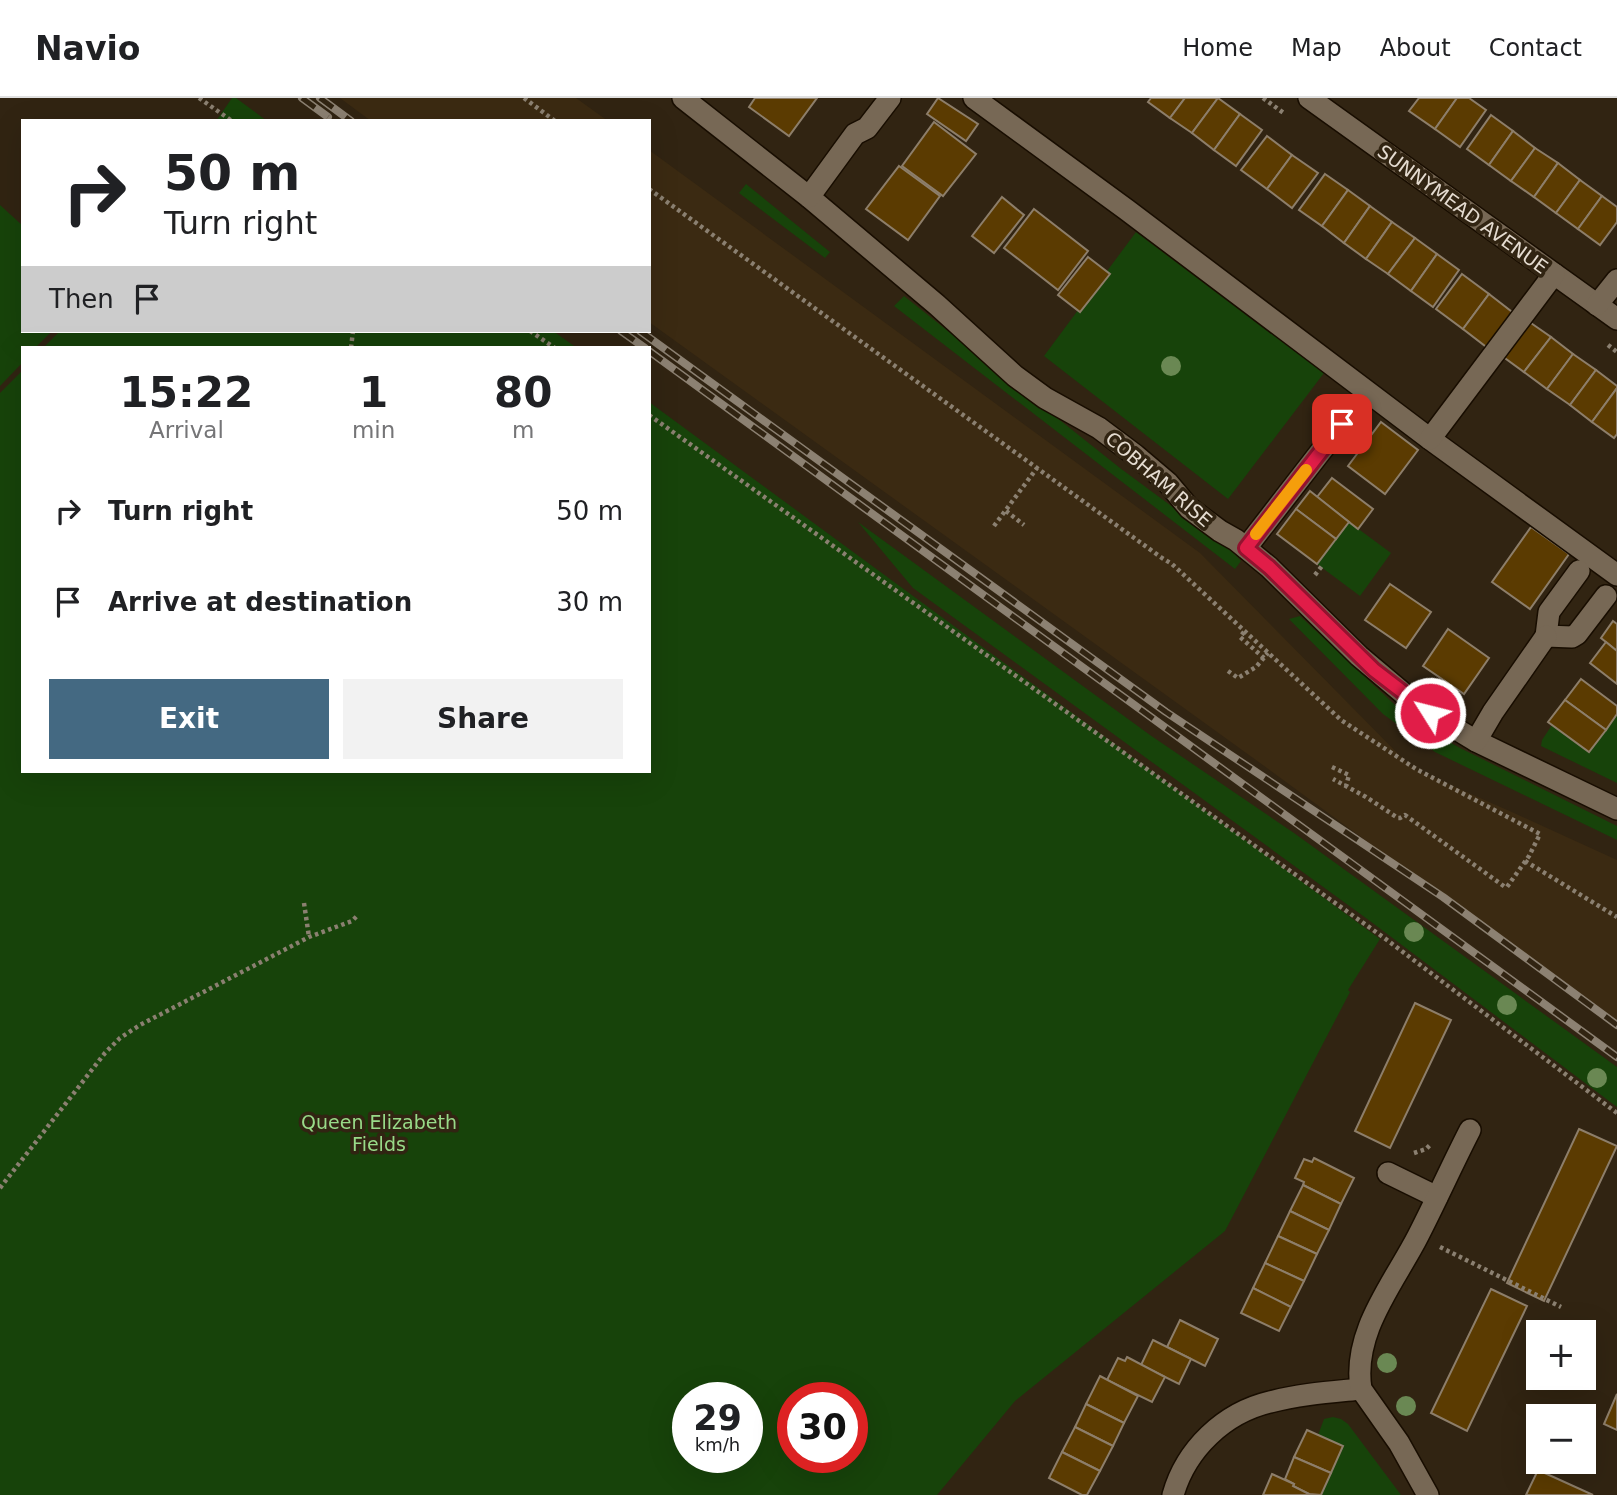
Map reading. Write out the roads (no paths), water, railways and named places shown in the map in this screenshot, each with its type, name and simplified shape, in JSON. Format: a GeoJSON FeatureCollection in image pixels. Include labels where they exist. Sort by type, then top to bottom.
{"type":"FeatureCollection","features":[{"type":"Feature","properties":{"kind":"street","name":"COBHAM RISE"},"geometry":{"type":"LineString","coordinates":[[683,98],[809,197],[937,305],[1015,376],[1045,398],[1109,435],[1168,483],[1189,508],[1246,548],[1374,670],[1430,713],[1476,741],[1617,809]]}},
{"type":"Feature","properties":{"kind":"street"},"geometry":{"type":"LineString","coordinates":[[809,197],[854,135],[867,128],[890,98]]}},
{"type":"Feature","properties":{"kind":"street"},"geometry":{"type":"LineString","coordinates":[[974,98],[1430,439],[1617,575]]}},
{"type":"Feature","properties":{"kind":"street","name":"SUNNYMEAD AVENUE"},"geometry":{"type":"LineString","coordinates":[[1309,98],[1617,319]]}},
{"type":"Feature","properties":{"kind":"street"},"geometry":{"type":"LineString","coordinates":[[1430,439],[1553,274]]}},
{"type":"Feature","properties":{"kind":"street"},"geometry":{"type":"LineString","coordinates":[[1597,305],[1617,280]]}},
{"type":"Feature","properties":{"kind":"street"},"geometry":{"type":"LineString","coordinates":[[1246,548],[1342,424]]}},
{"type":"Feature","properties":{"kind":"street"},"geometry":{"type":"LineString","coordinates":[[1476,741],[1546,636],[1547,615],[1578,572]]}},
{"type":"Feature","properties":{"kind":"street"},"geometry":{"type":"LineString","coordinates":[[1546,636],[1577,635],[1606,596]]}},
{"type":"Feature","properties":{"kind":"street"},"geometry":{"type":"LineString","coordinates":[[1428,1495],[1399,1443],[1362,1389],[1361,1358],[1370,1324],[1384,1294],[1418,1236],[1470,1130]]}},
{"type":"Feature","properties":{"kind":"street"},"geometry":{"type":"LineString","coordinates":[[1388,1172],[1437,1197]]}},
{"type":"Feature","properties":{"kind":"street"},"geometry":{"type":"LineString","coordinates":[[1173,1495],[1184,1468],[1203,1440],[1215,1429],[1243,1412],[1269,1402],[1362,1389]]}},
{"type":"Feature","properties":{"kind":"railway"},"geometry":{"type":"LineString","coordinates":[[302,98],[328,117]]}},
{"type":"Feature","properties":{"kind":"railway"},"geometry":{"type":"LineString","coordinates":[[320,98],[348,119]]}},
{"type":"Feature","properties":{"kind":"railway"},"geometry":{"type":"LineString","coordinates":[[624,333],[642,346]]}},
{"type":"Feature","properties":{"kind":"railway"},"geometry":{"type":"LineString","coordinates":[[643,333],[1166,712],[1443,897],[1617,1025]]}},
{"type":"Feature","properties":{"kind":"railway"},"geometry":{"type":"LineString","coordinates":[[651,352],[1617,1057]]}},
{"type":"Feature","properties":{"kind":"park label","name":"Queen Elizabeth Fields"},"geometry":{"type":"Point","coordinates":[379,1133]}}]}
